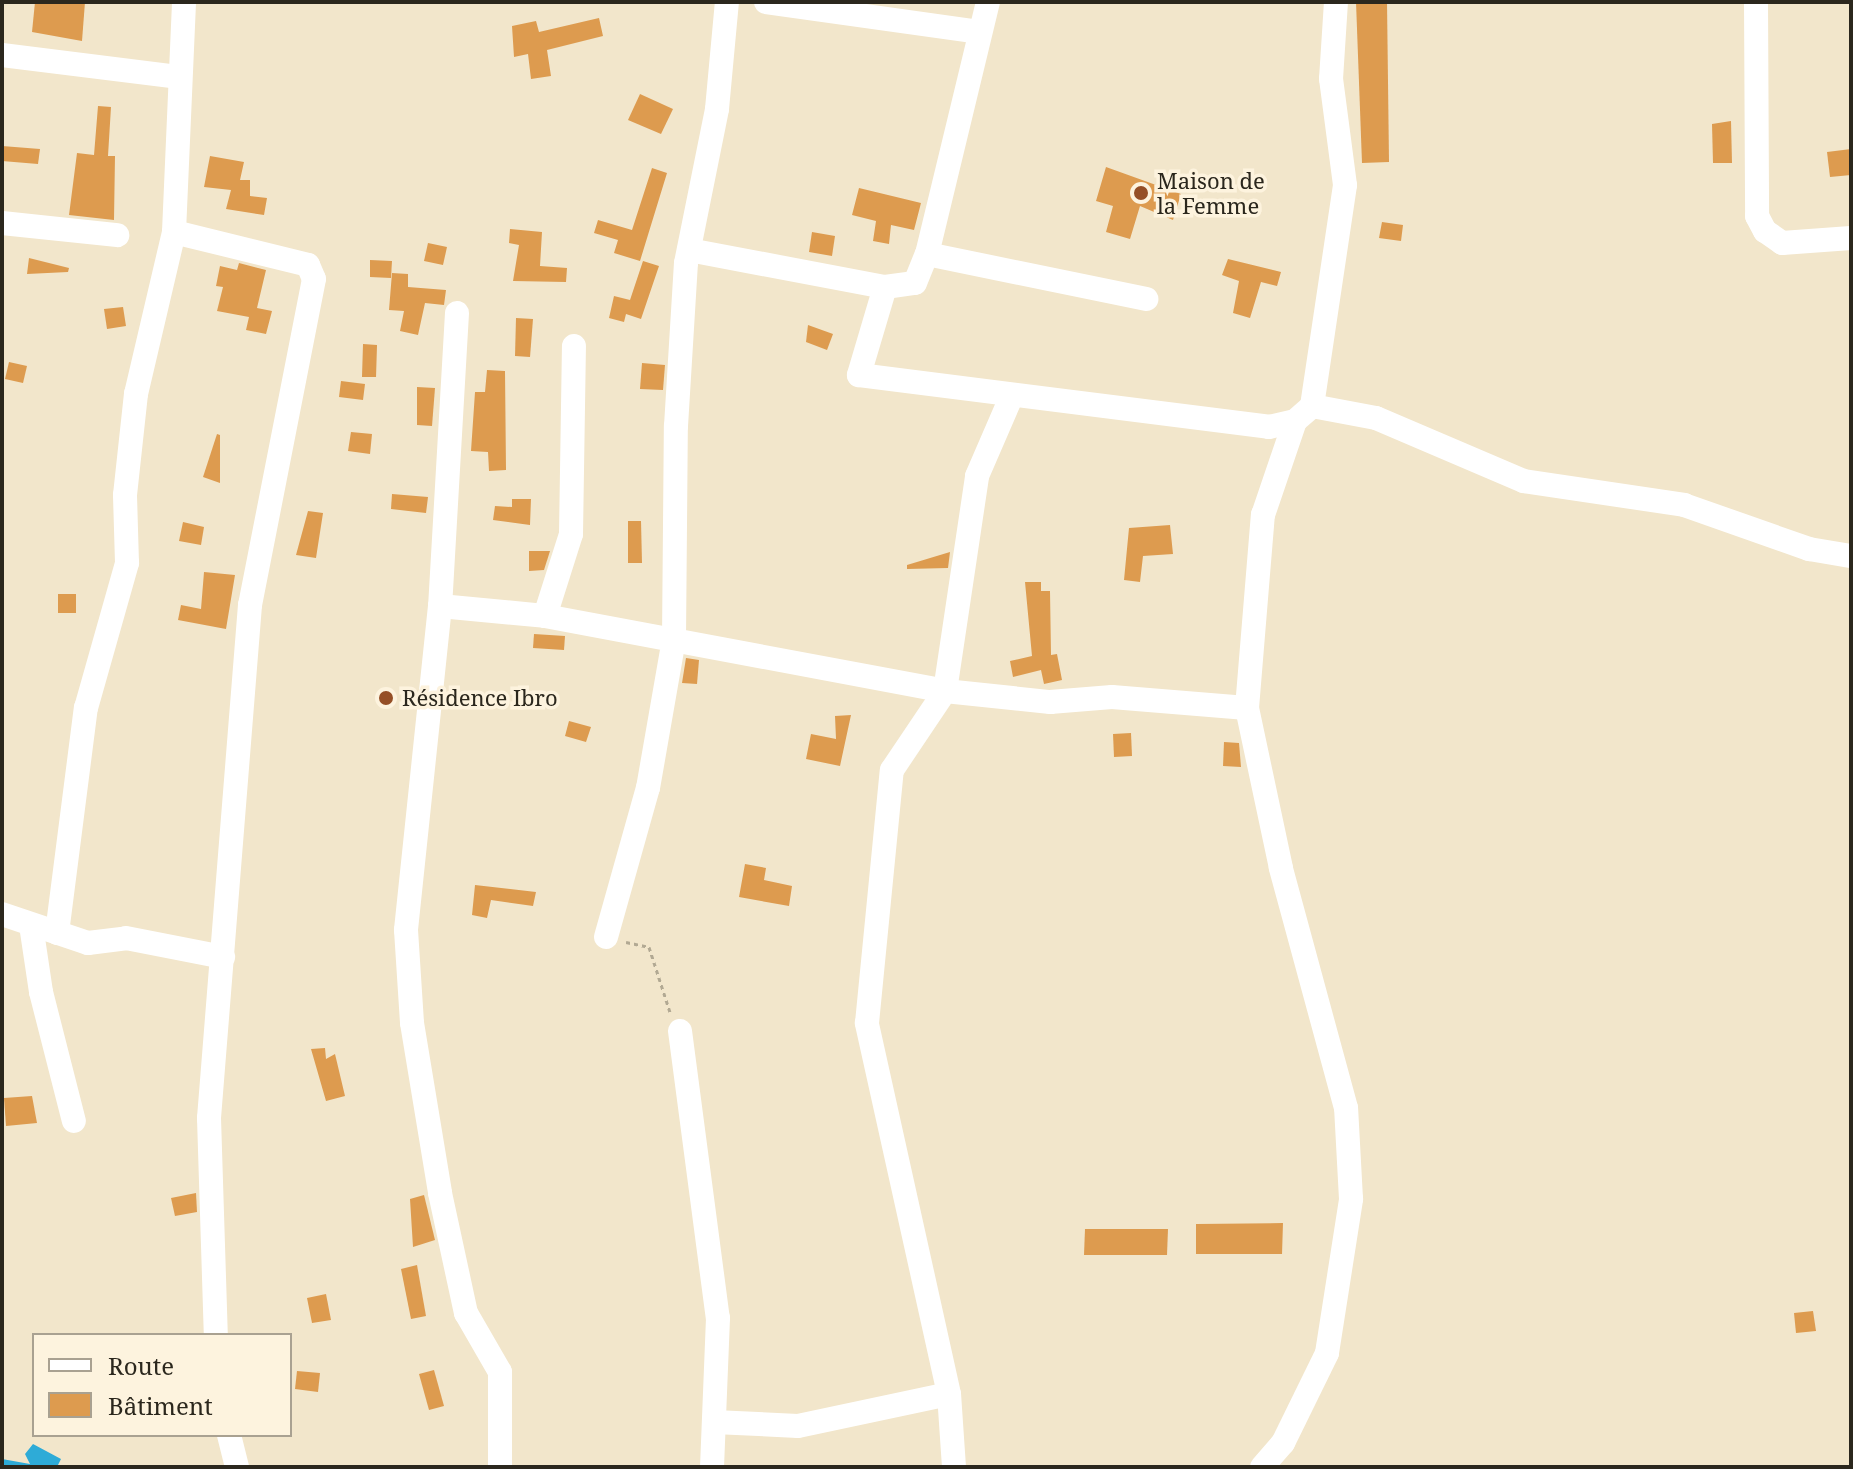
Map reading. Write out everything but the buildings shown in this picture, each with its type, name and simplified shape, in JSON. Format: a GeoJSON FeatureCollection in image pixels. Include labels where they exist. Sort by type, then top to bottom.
{"type":"FeatureCollection","features":[{"type":"Feature","properties":{"kind":"street"},"geometry":{"type":"LineString","coordinates":[[57,933],[86,708],[127,563],[125,495],[136,394],[174,232],[178,77],[184,2]]}},
{"type":"Feature","properties":{"kind":"street"},"geometry":{"type":"LineString","coordinates":[[606,937],[648,788],[674,639],[676,426],[689,250],[717,109],[727,2]]}},
{"type":"Feature","properties":{"kind":"street"},"geometry":{"type":"LineString","coordinates":[[766,2],[979,32]]}},
{"type":"Feature","properties":{"kind":"street"},"geometry":{"type":"LineString","coordinates":[[689,250],[885,287],[915,283],[927,254],[988,2]]}},
{"type":"Feature","properties":{"kind":"street"},"geometry":{"type":"LineString","coordinates":[[1262,1467],[1283,1443],[1327,1353],[1351,1199],[1346,1108],[1281,868],[1247,708],[1263,515],[1303,414],[1345,185],[1331,79],[1336,2]]}},
{"type":"Feature","properties":{"kind":"street"},"geometry":{"type":"LineString","coordinates":[[1756,2],[1757,216],[1765,231],[1782,243],[1851,238]]}},
{"type":"Feature","properties":{"kind":"street"},"geometry":{"type":"LineString","coordinates":[[2,55],[178,77]]}},
{"type":"Feature","properties":{"kind":"street"},"geometry":{"type":"LineString","coordinates":[[2,223],[117,235]]}},
{"type":"Feature","properties":{"kind":"street"},"geometry":{"type":"LineString","coordinates":[[174,232],[308,265],[314,279],[250,605],[209,1118],[216,1333]]}},
{"type":"Feature","properties":{"kind":"street"},"geometry":{"type":"LineString","coordinates":[[927,254],[1146,299]]}},
{"type":"Feature","properties":{"kind":"street"},"geometry":{"type":"LineString","coordinates":[[885,287],[859,375],[1269,427],[1303,414],[1376,418],[1524,481],[1684,505],[1809,549],[1851,556]]}},
{"type":"Feature","properties":{"kind":"street"},"geometry":{"type":"LineString","coordinates":[[457,313],[440,606],[406,930],[412,1023],[466,1313],[500,1372],[500,1467]]}},
{"type":"Feature","properties":{"kind":"street"},"geometry":{"type":"LineString","coordinates":[[545,616],[571,534],[574,346]]}},
{"type":"Feature","properties":{"kind":"street"},"geometry":{"type":"LineString","coordinates":[[954,1467],[949,1394],[867,1023],[892,770],[945,691],[977,476],[1012,395]]}},
{"type":"Feature","properties":{"kind":"street"},"geometry":{"type":"LineString","coordinates":[[440,606],[545,616],[945,691],[1050,702],[1112,697],[1247,708]]}},
{"type":"Feature","properties":{"kind":"street"},"geometry":{"type":"LineString","coordinates":[[2,914],[88,943],[126,938],[223,957]]}},
{"type":"Feature","properties":{"kind":"street"},"geometry":{"type":"LineString","coordinates":[[31,925],[41,992],[74,1121]]}},
{"type":"Feature","properties":{"kind":"street"},"geometry":{"type":"LineString","coordinates":[[680,1031],[718,1318],[712,1467]]}},
{"type":"Feature","properties":{"kind":"street"},"geometry":{"type":"LineString","coordinates":[[714,1422],[798,1426],[949,1394]]}},
{"type":"Feature","properties":{"kind":"street"},"geometry":{"type":"LineString","coordinates":[[230,1437],[237,1467]]}},
{"type":"Feature","properties":{"kind":"path"},"geometry":{"type":"LineString","coordinates":[[606,937],[649,947],[665,1004],[680,1031]]}},
{"type":"Feature","properties":{"kind":"water"},"geometry":{"type":"Polygon","coordinates":[[[33,1444],[61,1459],[57,1467],[2,1467],[2,1459],[30,1464],[25,1454],[33,1444]]]}},
{"type":"Feature","properties":{"kind":"place","name":"Maison de la Femme"},"geometry":{"type":"Point","coordinates":[1141,193]}},
{"type":"Feature","properties":{"kind":"place","name":"Résidence Ibro"},"geometry":{"type":"Point","coordinates":[386,698]}}]}
